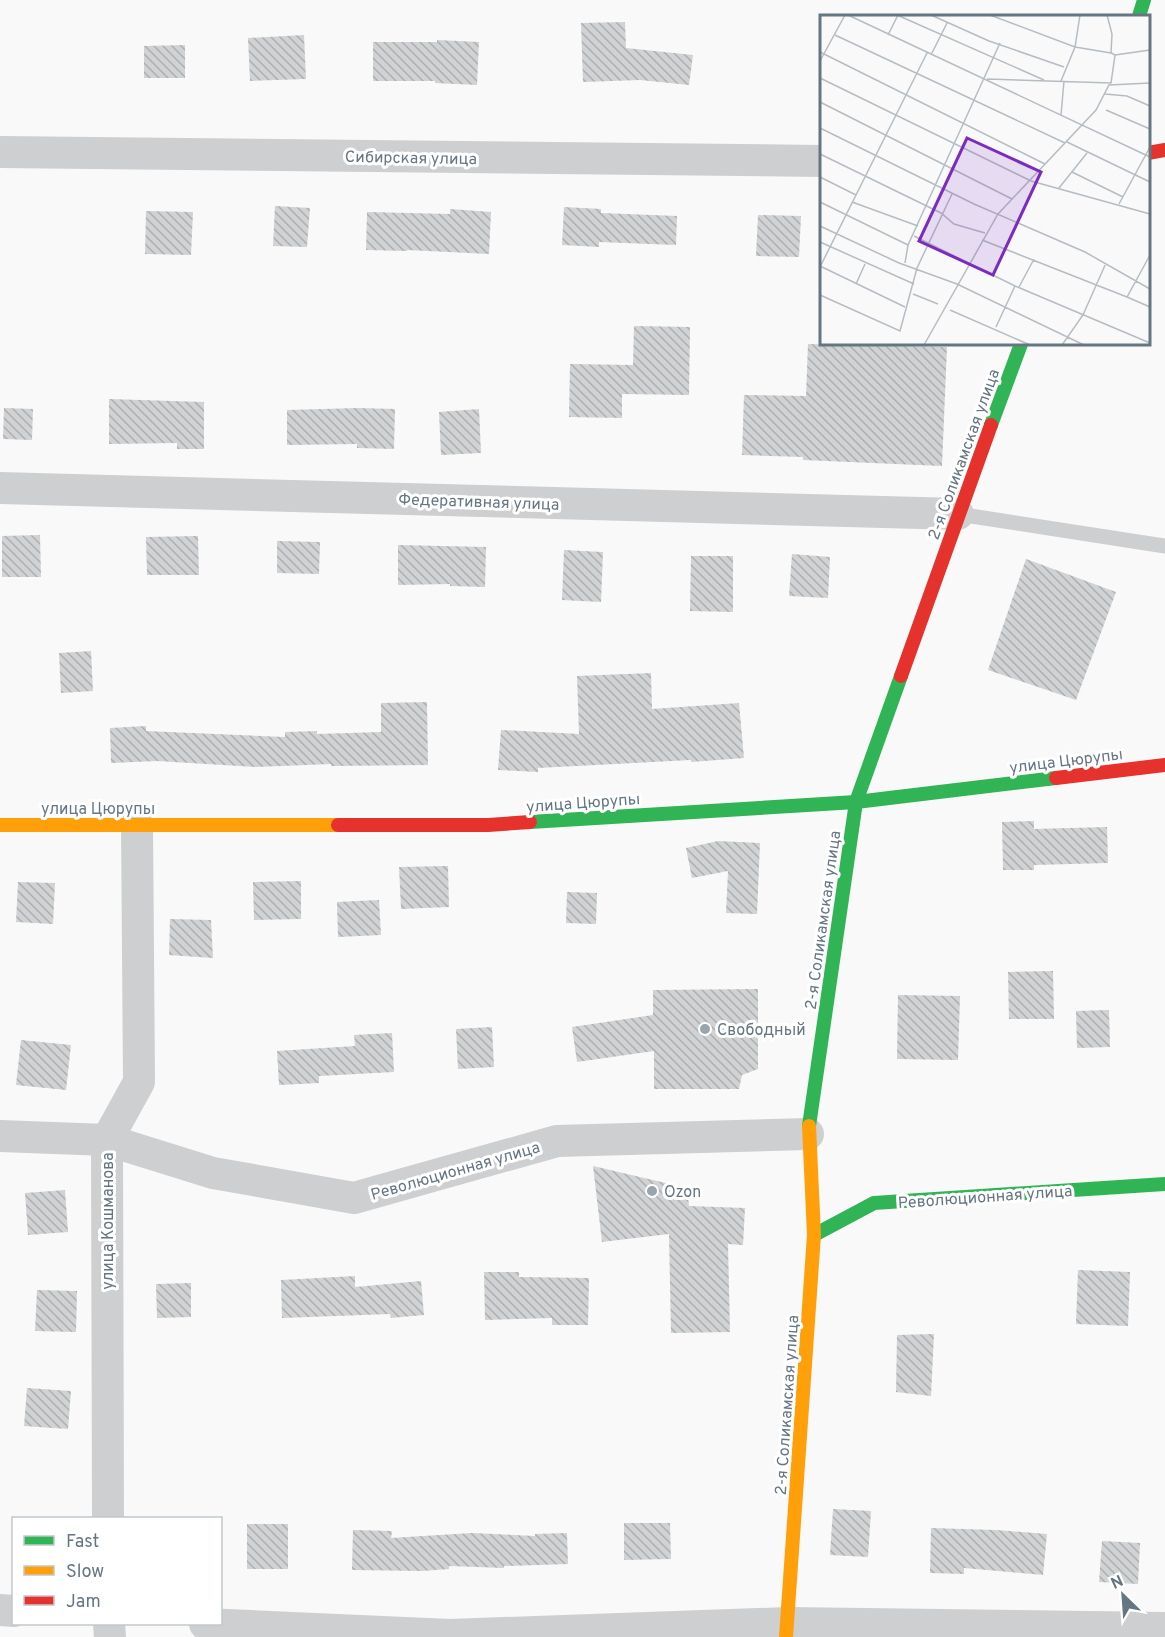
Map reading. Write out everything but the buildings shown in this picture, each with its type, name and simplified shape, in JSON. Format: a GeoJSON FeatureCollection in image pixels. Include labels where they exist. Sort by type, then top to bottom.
{"type":"FeatureCollection","features":[{"type":"Feature","properties":{"kind":"main road"},"geometry":{"type":"LineString","coordinates":[[1139,15],[1144,0]]}},
{"type":"Feature","properties":{"kind":"main road"},"geometry":{"type":"LineString","coordinates":[[1150,153],[1165,150]]}},
{"type":"Feature","properties":{"kind":"main road","name":"2-я Соликамская улица"},"geometry":{"type":"LineString","coordinates":[[787,1630],[814,1235],[808,1134],[856,802],[958,514],[1022,345]]}},
{"type":"Feature","properties":{"kind":"main road","name":"улица Цюрупы"},"geometry":{"type":"LineString","coordinates":[[0,825],[489,825],[856,802],[1165,765]]}},
{"type":"Feature","properties":{"kind":"main road","name":"Революционная улица"},"geometry":{"type":"LineString","coordinates":[[814,1235],[874,1203],[1165,1184]]}},
{"type":"Feature","properties":{"kind":"street","name":"Сибирская улица"},"geometry":{"type":"LineString","coordinates":[[0,152],[820,161]]}},
{"type":"Feature","properties":{"kind":"street","name":"Федеративная улица"},"geometry":{"type":"LineString","coordinates":[[0,488],[958,514]]}},
{"type":"Feature","properties":{"kind":"street","name":"улица Кошманова"},"geometry":{"type":"LineString","coordinates":[[108,1517],[107,1140],[139,1082],[137,824]]}},
{"type":"Feature","properties":{"kind":"street","name":"Революционная улица"},"geometry":{"type":"LineString","coordinates":[[0,1136],[107,1140],[213,1173],[354,1198],[557,1141],[808,1134]]}},
{"type":"Feature","properties":{"kind":"street"},"geometry":{"type":"LineString","coordinates":[[222,1624],[450,1635],[1165,1628]]}},
{"type":"Feature","properties":{"kind":"lane"},"geometry":{"type":"LineString","coordinates":[[958,514],[1165,546]]}},
{"type":"Feature","properties":{"kind":"traffic: fast"},"geometry":{"type":"LineString","coordinates":[[1139,15],[1144,0]]}},
{"type":"Feature","properties":{"kind":"traffic: fast"},"geometry":{"type":"LineString","coordinates":[[991,425],[1021,345]]}},
{"type":"Feature","properties":{"kind":"traffic: fast"},"geometry":{"type":"LineString","coordinates":[[809,1126],[856,802],[901,676]]}},
{"type":"Feature","properties":{"kind":"traffic: fast"},"geometry":{"type":"LineString","coordinates":[[530,822],[856,802],[1056,778]]}},
{"type":"Feature","properties":{"kind":"traffic: fast"},"geometry":{"type":"LineString","coordinates":[[814,1235],[874,1203],[1165,1184]]}},
{"type":"Feature","properties":{"kind":"traffic: slow"},"geometry":{"type":"LineString","coordinates":[[0,825],[338,825]]}},
{"type":"Feature","properties":{"kind":"traffic: slow"},"geometry":{"type":"LineString","coordinates":[[786,1637],[814,1235],[809,1126]]}},
{"type":"Feature","properties":{"kind":"traffic: jam"},"geometry":{"type":"LineString","coordinates":[[1150,153],[1165,150]]}},
{"type":"Feature","properties":{"kind":"traffic: jam"},"geometry":{"type":"LineString","coordinates":[[901,676],[991,425]]}},
{"type":"Feature","properties":{"kind":"traffic: jam"},"geometry":{"type":"LineString","coordinates":[[1056,778],[1165,765]]}},
{"type":"Feature","properties":{"kind":"traffic: jam"},"geometry":{"type":"LineString","coordinates":[[338,825],[488,825],[530,822]]}},
{"type":"Feature","properties":{"kind":"place","name":"Свободный"},"geometry":{"type":"Point","coordinates":[705,1029]}},
{"type":"Feature","properties":{"kind":"place","name":"Ozon"},"geometry":{"type":"Point","coordinates":[652,1191]}}]}
